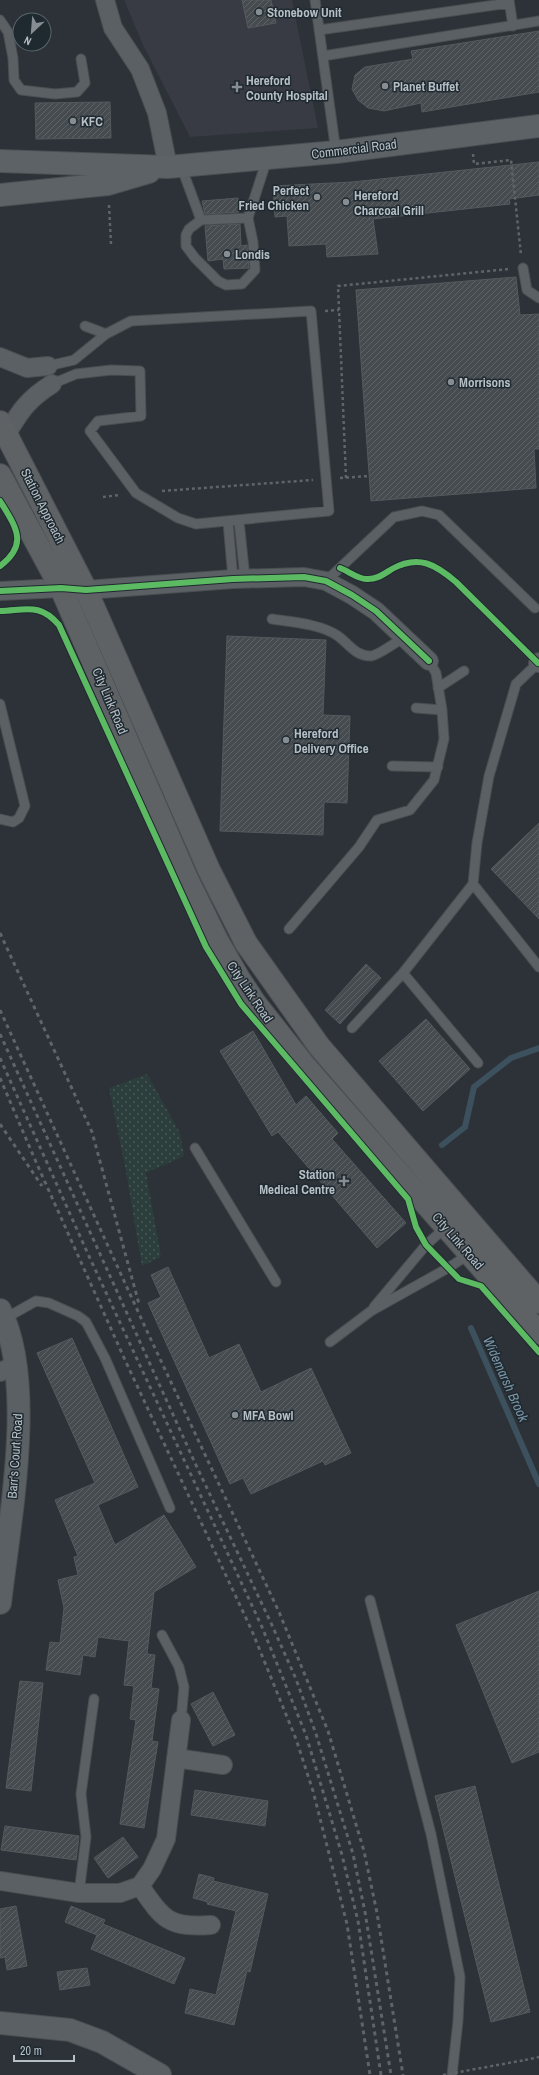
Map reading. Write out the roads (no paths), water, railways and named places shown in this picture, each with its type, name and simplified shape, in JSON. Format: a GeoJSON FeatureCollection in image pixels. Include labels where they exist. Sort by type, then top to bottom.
{"type":"FeatureCollection","features":[{"type":"Feature","properties":{"kind":"highway","name":"Station Approach"},"geometry":{"type":"LineString","coordinates":[[3,429],[86,590]]}},
{"type":"Feature","properties":{"kind":"highway","name":"Station Approach"},"geometry":{"type":"LineString","coordinates":[[0,475],[61,588]]}},
{"type":"Feature","properties":{"kind":"highway","name":"City Link Road"},"geometry":{"type":"LineString","coordinates":[[61,588],[188,881],[218,942],[238,977],[255,1003],[304,1065],[454,1220]]}},
{"type":"Feature","properties":{"kind":"highway","name":"City Link Road"},"geometry":{"type":"LineString","coordinates":[[86,590],[210,870],[246,943],[319,1046],[454,1220],[478,1248],[539,1333]]}},
{"type":"Feature","properties":{"kind":"highway","name":"City Link Road"},"geometry":{"type":"LineString","coordinates":[[478,1248],[539,1302]]}},
{"type":"Feature","properties":{"kind":"main road","name":"Commercial Road"},"geometry":{"type":"LineString","coordinates":[[0,161],[174,166],[336,152],[539,126]]}},
{"type":"Feature","properties":{"kind":"main road","name":"Commercial Road"},"geometry":{"type":"LineString","coordinates":[[0,195],[108,184],[174,166]]}},
{"type":"Feature","properties":{"kind":"street"},"geometry":{"type":"LineString","coordinates":[[105,0],[113,28],[140,69],[157,113],[174,166]]}},
{"type":"Feature","properties":{"kind":"street"},"geometry":{"type":"LineString","coordinates":[[0,357],[27,368],[48,366]]}},
{"type":"Feature","properties":{"kind":"street"},"geometry":{"type":"LineString","coordinates":[[3,429],[34,395],[52,384]]}},
{"type":"Feature","properties":{"kind":"street"},"geometry":{"type":"LineString","coordinates":[[0,591],[61,588],[86,590],[239,579],[304,577],[326,581],[352,595],[376,611],[429,661]]}},
{"type":"Feature","properties":{"kind":"street","name":"Barr's Court Road"},"geometry":{"type":"LineString","coordinates":[[0,1602],[15,1470],[19,1414],[8,1369],[11,1342],[2,1315]]}},
{"type":"Feature","properties":{"kind":"street"},"geometry":{"type":"LineString","coordinates":[[0,1881],[79,1893],[120,1893],[140,1886],[152,1869],[166,1839],[182,1720]]}},
{"type":"Feature","properties":{"kind":"street"},"geometry":{"type":"LineString","coordinates":[[176,1758],[223,1765]]}},
{"type":"Feature","properties":{"kind":"street"},"geometry":{"type":"LineString","coordinates":[[140,1886],[161,1915],[187,1927],[210,1925]]}},
{"type":"Feature","properties":{"kind":"street"},"geometry":{"type":"LineString","coordinates":[[0,2023],[70,2030],[102,2042],[160,2075]]}},
{"type":"Feature","properties":{"kind":"lane"},"geometry":{"type":"LineString","coordinates":[[315,0],[336,152]]}},
{"type":"Feature","properties":{"kind":"lane"},"geometry":{"type":"LineString","coordinates":[[319,30],[509,2],[513,26]]}},
{"type":"Feature","properties":{"kind":"lane"},"geometry":{"type":"LineString","coordinates":[[0,20],[8,32],[13,58],[14,80],[21,90],[55,94],[77,92],[85,83],[81,59]]}},
{"type":"Feature","properties":{"kind":"lane"},"geometry":{"type":"LineString","coordinates":[[323,56],[539,21]]}},
{"type":"Feature","properties":{"kind":"lane"},"geometry":{"type":"LineString","coordinates":[[248,218],[201,220],[189,229],[186,235],[186,246],[195,258],[218,281],[226,285],[242,284],[255,270],[253,242],[248,218],[266,159]]}},
{"type":"Feature","properties":{"kind":"lane"},"geometry":{"type":"LineString","coordinates":[[174,166],[201,220]]}},
{"type":"Feature","properties":{"kind":"lane"},"geometry":{"type":"LineString","coordinates":[[523,268],[527,290],[539,298]]}},
{"type":"Feature","properties":{"kind":"lane"},"geometry":{"type":"LineString","coordinates":[[48,366],[74,360],[106,334],[131,321],[311,311],[328,511],[228,522],[196,524],[188,522],[136,493],[90,431],[98,421],[141,416],[140,371],[111,370],[76,374],[52,384]]}},
{"type":"Feature","properties":{"kind":"lane"},"geometry":{"type":"LineString","coordinates":[[85,326],[106,334]]}},
{"type":"Feature","properties":{"kind":"lane"},"geometry":{"type":"LineString","coordinates":[[326,581],[394,517],[422,510],[439,515],[535,608]]}},
{"type":"Feature","properties":{"kind":"lane"},"geometry":{"type":"LineString","coordinates":[[239,521],[239,579]]}},
{"type":"Feature","properties":{"kind":"lane"},"geometry":{"type":"LineString","coordinates":[[228,522],[239,579]]}},
{"type":"Feature","properties":{"kind":"lane"},"geometry":{"type":"LineString","coordinates":[[272,619],[312,626],[337,635],[354,651],[364,656],[374,656],[403,638]]}},
{"type":"Feature","properties":{"kind":"lane"},"geometry":{"type":"LineString","coordinates":[[289,929],[359,847],[377,820],[410,810],[434,780],[444,739],[442,710],[436,672],[429,661]]}},
{"type":"Feature","properties":{"kind":"lane"},"geometry":{"type":"LineString","coordinates":[[352,1028],[404,974],[473,884],[477,843],[491,769],[516,684],[538,663]]}},
{"type":"Feature","properties":{"kind":"lane"},"geometry":{"type":"LineString","coordinates":[[438,688],[464,671]]}},
{"type":"Feature","properties":{"kind":"lane"},"geometry":{"type":"LineString","coordinates":[[0,704],[25,806],[19,818],[14,822],[0,819]]}},
{"type":"Feature","properties":{"kind":"lane"},"geometry":{"type":"LineString","coordinates":[[416,708],[442,710]]}},
{"type":"Feature","properties":{"kind":"lane"},"geometry":{"type":"LineString","coordinates":[[392,766],[438,768]]}},
{"type":"Feature","properties":{"kind":"lane"},"geometry":{"type":"LineString","coordinates":[[473,884],[539,967]]}},
{"type":"Feature","properties":{"kind":"lane"},"geometry":{"type":"LineString","coordinates":[[404,974],[478,1063]]}},
{"type":"Feature","properties":{"kind":"lane"},"geometry":{"type":"LineString","coordinates":[[195,1148],[276,1282]]}},
{"type":"Feature","properties":{"kind":"lane"},"geometry":{"type":"LineString","coordinates":[[371,1311],[426,1245],[454,1220]]}},
{"type":"Feature","properties":{"kind":"lane"},"geometry":{"type":"LineString","coordinates":[[330,1342],[371,1311],[448,1268],[478,1248]]}},
{"type":"Feature","properties":{"kind":"lane"},"geometry":{"type":"LineString","coordinates":[[2,1315],[36,1301],[49,1303],[78,1316],[86,1322],[105,1358],[170,1508]]}},
{"type":"Feature","properties":{"kind":"lane"},"geometry":{"type":"LineString","coordinates":[[370,1600],[431,1834],[460,1976],[458,2020],[452,2075]]}},
{"type":"Feature","properties":{"kind":"lane"},"geometry":{"type":"LineString","coordinates":[[162,1636],[179,1667],[184,1687],[182,1720]]}},
{"type":"Feature","properties":{"kind":"lane"},"geometry":{"type":"LineString","coordinates":[[79,1893],[86,1837],[81,1794],[94,1700]]}},
{"type":"Feature","properties":{"kind":"waterway","name":"Widemarsh Brook"},"geometry":{"type":"LineString","coordinates":[[442,1145],[465,1127],[474,1087],[511,1058],[539,1048]]}},
{"type":"Feature","properties":{"kind":"waterway","name":"Widemarsh Brook"},"geometry":{"type":"LineString","coordinates":[[471,1328],[539,1484]]}},
{"type":"Feature","properties":{"kind":"railway"},"geometry":{"type":"LineString","coordinates":[[0,933],[92,1132],[139,1304]]}},
{"type":"Feature","properties":{"kind":"railway"},"geometry":{"type":"LineString","coordinates":[[0,1010],[146,1329],[279,1612],[328,1731],[364,1851],[377,1913],[403,2075]]}},
{"type":"Feature","properties":{"kind":"railway"},"geometry":{"type":"LineString","coordinates":[[0,1034],[195,1463],[296,1679],[316,1734],[353,1854],[365,1912],[391,2075]]}},
{"type":"Feature","properties":{"kind":"railway"},"geometry":{"type":"LineString","coordinates":[[0,1058],[88,1254],[262,1627],[306,1735],[342,1855],[358,1921],[381,2075]]}},
{"type":"Feature","properties":{"kind":"railway"},"geometry":{"type":"LineString","coordinates":[[0,1078],[125,1360],[252,1631],[296,1739],[313,1791],[347,1924],[370,2075]]}},
{"type":"Feature","properties":{"kind":"railway"},"geometry":{"type":"LineString","coordinates":[[0,1124],[42,1186]]}},
{"type":"Feature","properties":{"kind":"place","name":"Stonebow Unit"},"geometry":{"type":"Point","coordinates":[259,12]}},
{"type":"Feature","properties":{"kind":"place","name":"Planet Buffet"},"geometry":{"type":"Point","coordinates":[385,86]}},
{"type":"Feature","properties":{"kind":"place","name":"Hereford County Hospital"},"geometry":{"type":"Point","coordinates":[237,87]}},
{"type":"Feature","properties":{"kind":"place","name":"KFC"},"geometry":{"type":"Point","coordinates":[73,121]}},
{"type":"Feature","properties":{"kind":"place","name":"Perfect Fried Chicken"},"geometry":{"type":"Point","coordinates":[317,197]}},
{"type":"Feature","properties":{"kind":"place","name":"Hereford Charcoal Grill"},"geometry":{"type":"Point","coordinates":[346,202]}},
{"type":"Feature","properties":{"kind":"place","name":"Londis"},"geometry":{"type":"Point","coordinates":[227,254]}},
{"type":"Feature","properties":{"kind":"place","name":"Morrisons"},"geometry":{"type":"Point","coordinates":[451,382]}},
{"type":"Feature","properties":{"kind":"place","name":"Hereford Delivery Office"},"geometry":{"type":"Point","coordinates":[286,740]}},
{"type":"Feature","properties":{"kind":"place","name":"Station Medical Centre"},"geometry":{"type":"Point","coordinates":[344,1181]}},
{"type":"Feature","properties":{"kind":"place","name":"MFA Bowl"},"geometry":{"type":"Point","coordinates":[235,1415]}}]}
